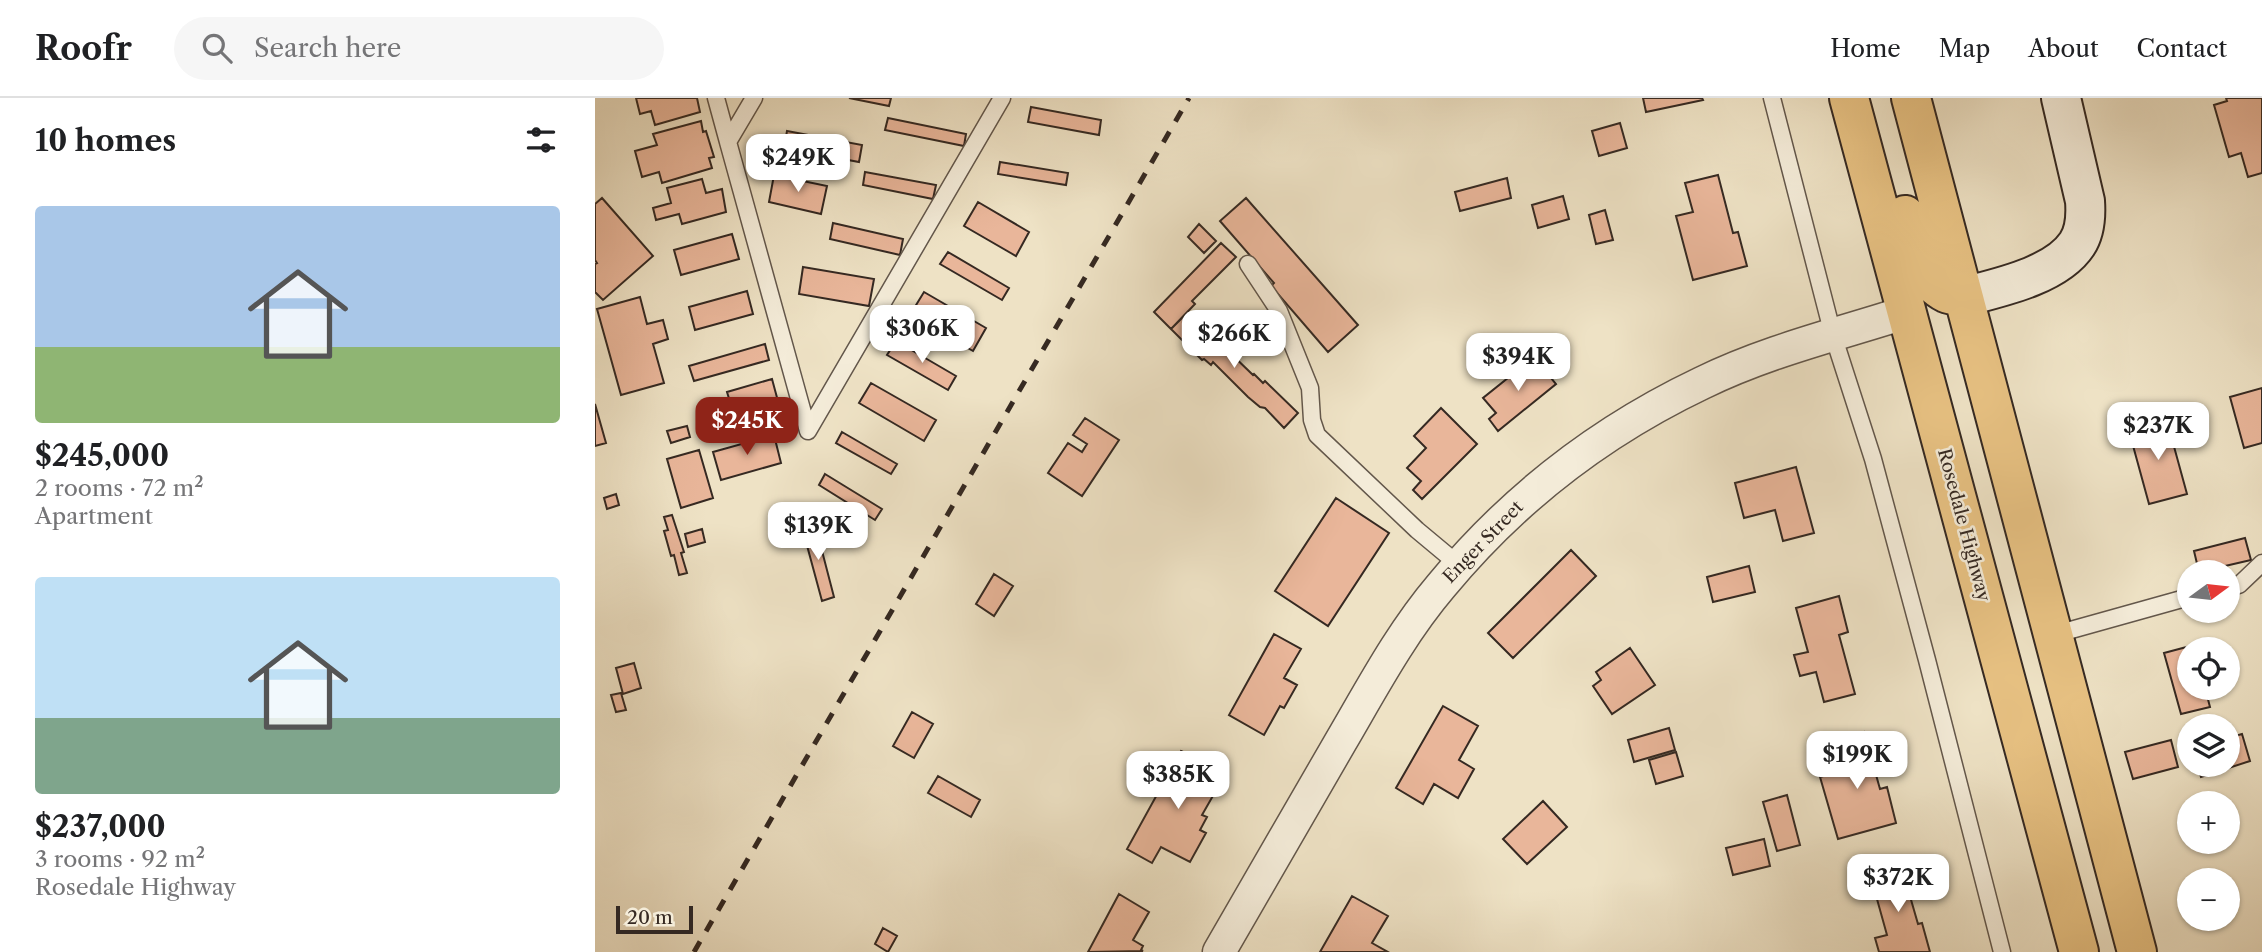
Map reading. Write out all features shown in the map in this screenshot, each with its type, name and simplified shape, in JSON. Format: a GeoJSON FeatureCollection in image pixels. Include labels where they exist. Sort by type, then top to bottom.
{"type":"FeatureCollection","features":[{"type":"Feature","properties":{"kind":"main road","name":"Rosedale Highway"},"geometry":{"type":"LineString","coordinates":[[1849,98],[2080,942]]}},
{"type":"Feature","properties":{"kind":"main road"},"geometry":{"type":"LineString","coordinates":[[1874,98],[1915,251],[1932,280],[1944,292],[1963,297]]}},
{"type":"Feature","properties":{"kind":"main road"},"geometry":{"type":"LineString","coordinates":[[1911,98],[2137,952]]}},
{"type":"Feature","properties":{"kind":"main road"},"geometry":{"type":"LineString","coordinates":[[1907,312],[1934,319],[1946,330],[1952,343],[2022,596],[2033,619],[2055,643]]}},
{"type":"Feature","properties":{"kind":"street"},"geometry":{"type":"LineString","coordinates":[[1963,297],[2048,269],[2063,260],[2077,244],[2086,215],[2085,201],[2061,98]]}},
{"type":"Feature","properties":{"kind":"street","name":"Enger Street"},"geometry":{"type":"LineString","coordinates":[[1219,952],[1394,649],[1459,565],[1530,494],[1580,454],[1634,418],[1703,382],[1762,358],[1907,312]]}},
{"type":"Feature","properties":{"kind":"lane"},"geometry":{"type":"LineString","coordinates":[[716,98],[808,431],[1002,98]]}},
{"type":"Feature","properties":{"kind":"lane"},"geometry":{"type":"LineString","coordinates":[[727,142],[754,98]]}},
{"type":"Feature","properties":{"kind":"lane"},"geometry":{"type":"LineString","coordinates":[[1772,98],[1833,335],[1884,499],[2002,952]]}},
{"type":"Feature","properties":{"kind":"lane"},"geometry":{"type":"LineString","coordinates":[[1248,264],[1279,311],[1310,388],[1312,420],[1317,435],[1459,565]]}},
{"type":"Feature","properties":{"kind":"lane"},"geometry":{"type":"LineString","coordinates":[[2240,583],[2262,563]]}},
{"type":"Feature","properties":{"kind":"lane"},"geometry":{"type":"LineString","coordinates":[[2055,643],[2177,601]]}},
{"type":"Feature","properties":{"kind":"building"},"geometry":{"type":"Polygon","coordinates":[[[636,98],[697,98],[700,112],[655,125],[651,111],[640,114],[636,98]]]}},
{"type":"Feature","properties":{"kind":"building"},"geometry":{"type":"Polygon","coordinates":[[[849,98],[891,98],[889,106],[849,98]]]}},
{"type":"Feature","properties":{"kind":"building"},"geometry":{"type":"Polygon","coordinates":[[[1643,98],[1702,98],[1703,100],[1646,112],[1643,98]]]}},
{"type":"Feature","properties":{"kind":"building"},"geometry":{"type":"Polygon","coordinates":[[[2226,98],[2262,98],[2262,173],[2248,177],[2241,153],[2229,157],[2214,105],[2227,101],[2226,98]]]}},
{"type":"Feature","properties":{"kind":"building"},"geometry":{"type":"Polygon","coordinates":[[[1031,107],[1101,120],[1099,135],[1028,122],[1031,107]]]}},
{"type":"Feature","properties":{"kind":"building"},"geometry":{"type":"Polygon","coordinates":[[[888,118],[966,134],[964,146],[885,130],[888,118]]]}},
{"type":"Feature","properties":{"kind":"building"},"geometry":{"type":"Polygon","coordinates":[[[701,121],[714,157],[709,158],[712,168],[662,183],[659,172],[642,177],[635,151],[657,145],[653,134],[701,121]]]}},
{"type":"Feature","properties":{"kind":"building"},"geometry":{"type":"Polygon","coordinates":[[[1620,123],[1627,148],[1599,156],[1592,131],[1620,123]]]}},
{"type":"Feature","properties":{"kind":"building"},"geometry":{"type":"Polygon","coordinates":[[[787,131],[862,145],[859,162],[784,148],[787,131]]]}},
{"type":"Feature","properties":{"kind":"building"},"geometry":{"type":"Polygon","coordinates":[[[1000,162],[1068,173],[1066,185],[998,174],[1000,162]]]}},
{"type":"Feature","properties":{"kind":"building"},"geometry":{"type":"Polygon","coordinates":[[[865,172],[936,185],[933,199],[863,185],[865,172]]]}},
{"type":"Feature","properties":{"kind":"building"},"geometry":{"type":"Polygon","coordinates":[[[774,175],[827,186],[821,214],[769,202],[774,175]]]}},
{"type":"Feature","properties":{"kind":"building"},"geometry":{"type":"Polygon","coordinates":[[[1718,175],[1733,233],[1738,232],[1747,266],[1693,280],[1676,216],[1693,212],[1685,183],[1718,175]]]}},
{"type":"Feature","properties":{"kind":"building"},"geometry":{"type":"Polygon","coordinates":[[[1507,178],[1511,198],[1460,211],[1455,192],[1507,178]]]}},
{"type":"Feature","properties":{"kind":"building"},"geometry":{"type":"Polygon","coordinates":[[[702,179],[706,193],[722,189],[726,212],[682,224],[679,214],[656,220],[653,208],[671,203],[667,188],[702,179]]]}},
{"type":"Feature","properties":{"kind":"building"},"geometry":{"type":"Polygon","coordinates":[[[1563,196],[1569,219],[1538,228],[1532,205],[1563,196]]]}},
{"type":"Feature","properties":{"kind":"building"},"geometry":{"type":"Polygon","coordinates":[[[602,198],[653,256],[603,300],[595,292],[595,204],[602,198]]]}},
{"type":"Feature","properties":{"kind":"building"},"geometry":{"type":"Polygon","coordinates":[[[1246,198],[1358,325],[1328,352],[1271,286],[1274,283],[1220,221],[1246,198]]]}},
{"type":"Feature","properties":{"kind":"building"},"geometry":{"type":"Polygon","coordinates":[[[978,202],[1029,232],[1016,256],[964,226],[978,202]]]}},
{"type":"Feature","properties":{"kind":"building"},"geometry":{"type":"Polygon","coordinates":[[[1605,210],[1613,240],[1596,244],[1589,215],[1605,210]]]}},
{"type":"Feature","properties":{"kind":"building"},"geometry":{"type":"Polygon","coordinates":[[[833,223],[903,239],[900,255],[830,239],[833,223]]]}},
{"type":"Feature","properties":{"kind":"building"},"geometry":{"type":"Polygon","coordinates":[[[1199,224],[1216,241],[1204,253],[1188,237],[1199,224]]]}},
{"type":"Feature","properties":{"kind":"building"},"geometry":{"type":"Polygon","coordinates":[[[732,234],[739,259],[681,275],[674,250],[732,234]]]}},
{"type":"Feature","properties":{"kind":"building"},"geometry":{"type":"Polygon","coordinates":[[[1221,243],[1236,257],[1192,301],[1195,304],[1171,329],[1154,312],[1221,243]]]}},
{"type":"Feature","properties":{"kind":"building"},"geometry":{"type":"Polygon","coordinates":[[[948,252],[1009,288],[1002,300],[940,264],[948,252]]]}},
{"type":"Feature","properties":{"kind":"building"},"geometry":{"type":"Polygon","coordinates":[[[803,267],[874,279],[869,306],[799,294],[803,267]]]}},
{"type":"Feature","properties":{"kind":"building"},"geometry":{"type":"Polygon","coordinates":[[[747,291],[753,314],[695,330],[689,307],[747,291]]]}},
{"type":"Feature","properties":{"kind":"building"},"geometry":{"type":"Polygon","coordinates":[[[924,292],[986,328],[973,351],[910,315],[924,292]]]}},
{"type":"Feature","properties":{"kind":"building"},"geometry":{"type":"Polygon","coordinates":[[[640,297],[647,324],[663,320],[668,339],[653,344],[664,383],[621,395],[597,309],[640,297]]]}},
{"type":"Feature","properties":{"kind":"building"},"geometry":{"type":"Polygon","coordinates":[[[1187,313],[1298,413],[1284,428],[1213,362],[1211,365],[1202,360],[1171,329],[1187,313]]]}},
{"type":"Feature","properties":{"kind":"building"},"geometry":{"type":"Polygon","coordinates":[[[896,341],[956,376],[948,390],[887,355],[896,341]]]}},
{"type":"Feature","properties":{"kind":"building"},"geometry":{"type":"Polygon","coordinates":[[[765,344],[769,360],[694,381],[689,366],[765,344]]]}},
{"type":"Feature","properties":{"kind":"building"},"geometry":{"type":"Polygon","coordinates":[[[1534,357],[1556,384],[1498,431],[1489,419],[1496,413],[1483,398],[1534,357]]]}},
{"type":"Feature","properties":{"kind":"building"},"geometry":{"type":"Polygon","coordinates":[[[772,379],[779,405],[735,418],[727,392],[772,379]]]}},
{"type":"Feature","properties":{"kind":"building"},"geometry":{"type":"Polygon","coordinates":[[[871,383],[936,420],[924,441],[859,403],[871,383]]]}},
{"type":"Feature","properties":{"kind":"building"},"geometry":{"type":"Polygon","coordinates":[[[2262,388],[2262,443],[2244,448],[2230,397],[2262,388]]]}},
{"type":"Feature","properties":{"kind":"building"},"geometry":{"type":"Polygon","coordinates":[[[595,404],[606,443],[595,446],[595,404]]]}},
{"type":"Feature","properties":{"kind":"building"},"geometry":{"type":"Polygon","coordinates":[[[1441,408],[1477,444],[1422,499],[1413,490],[1421,481],[1407,468],[1426,448],[1414,436],[1441,408]]]}},
{"type":"Feature","properties":{"kind":"building"},"geometry":{"type":"Polygon","coordinates":[[[1085,418],[1119,440],[1082,496],[1048,473],[1068,443],[1082,452],[1087,444],[1073,435],[1085,418]]]}},
{"type":"Feature","properties":{"kind":"building"},"geometry":{"type":"Polygon","coordinates":[[[2167,421],[2187,494],[2149,504],[2129,431],[2167,421]]]}},
{"type":"Feature","properties":{"kind":"building"},"geometry":{"type":"Polygon","coordinates":[[[687,426],[690,437],[671,443],[667,431],[687,426]]]}},
{"type":"Feature","properties":{"kind":"building"},"geometry":{"type":"Polygon","coordinates":[[[842,432],[897,464],[891,474],[836,443],[842,432]]]}},
{"type":"Feature","properties":{"kind":"building"},"geometry":{"type":"Polygon","coordinates":[[[774,435],[781,463],[721,480],[713,452],[774,435]]]}},
{"type":"Feature","properties":{"kind":"building"},"geometry":{"type":"Polygon","coordinates":[[[699,450],[713,498],[681,508],[667,459],[699,450]]]}},
{"type":"Feature","properties":{"kind":"building"},"geometry":{"type":"Polygon","coordinates":[[[1796,467],[1814,533],[1783,541],[1775,510],[1744,518],[1735,483],[1796,467]]]}},
{"type":"Feature","properties":{"kind":"building"},"geometry":{"type":"Polygon","coordinates":[[[825,474],[882,509],[875,520],[819,485],[825,474]]]}},
{"type":"Feature","properties":{"kind":"building"},"geometry":{"type":"Polygon","coordinates":[[[616,494],[619,505],[607,509],[604,498],[616,494]]]}},
{"type":"Feature","properties":{"kind":"building"},"geometry":{"type":"Polygon","coordinates":[[[1336,498],[1389,533],[1328,626],[1275,591],[1336,498]]]}},
{"type":"Feature","properties":{"kind":"building"},"geometry":{"type":"Polygon","coordinates":[[[672,515],[684,552],[681,553],[687,573],[679,575],[664,531],[668,530],[664,517],[672,515]]]}},
{"type":"Feature","properties":{"kind":"building"},"geometry":{"type":"Polygon","coordinates":[[[815,524],[834,597],[822,601],[802,527],[815,524]]]}},
{"type":"Feature","properties":{"kind":"building"},"geometry":{"type":"Polygon","coordinates":[[[702,529],[705,542],[688,547],[685,534],[702,529]]]}},
{"type":"Feature","properties":{"kind":"building"},"geometry":{"type":"Polygon","coordinates":[[[2245,538],[2251,560],[2240,563],[2240,560],[2196,560],[2194,551],[2245,538]]]}},
{"type":"Feature","properties":{"kind":"building"},"geometry":{"type":"Polygon","coordinates":[[[1571,550],[1596,576],[1513,658],[1488,633],[1571,550]]]}},
{"type":"Feature","properties":{"kind":"building"},"geometry":{"type":"Polygon","coordinates":[[[1749,566],[1755,592],[1713,602],[1707,577],[1749,566]]]}},
{"type":"Feature","properties":{"kind":"building"},"geometry":{"type":"Polygon","coordinates":[[[994,574],[1013,586],[994,616],[976,604],[994,574]]]}},
{"type":"Feature","properties":{"kind":"building"},"geometry":{"type":"Polygon","coordinates":[[[1839,596],[1848,632],[1839,635],[1855,694],[1824,702],[1816,672],[1800,676],[1794,655],[1808,652],[1796,608],[1839,596]]]}},
{"type":"Feature","properties":{"kind":"building"},"geometry":{"type":"Polygon","coordinates":[[[1274,634],[1301,649],[1284,678],[1297,685],[1284,708],[1280,706],[1264,735],[1229,715],[1274,634]]]}},
{"type":"Feature","properties":{"kind":"building"},"geometry":{"type":"Polygon","coordinates":[[[1630,648],[1655,685],[1612,714],[1593,686],[1601,680],[1596,672],[1630,648]]]}},
{"type":"Feature","properties":{"kind":"building"},"geometry":{"type":"Polygon","coordinates":[[[2177,650],[2177,700],[2164,653],[2177,650]]]}},
{"type":"Feature","properties":{"kind":"building"},"geometry":{"type":"Polygon","coordinates":[[[634,663],[641,688],[623,694],[616,668],[634,663]]]}},
{"type":"Feature","properties":{"kind":"building"},"geometry":{"type":"Polygon","coordinates":[[[621,693],[626,710],[616,712],[611,695],[621,693]]]}},
{"type":"Feature","properties":{"kind":"building"},"geometry":{"type":"Polygon","coordinates":[[[2177,700],[2208,700],[2210,707],[2181,714],[2177,700]]]}},
{"type":"Feature","properties":{"kind":"building"},"geometry":{"type":"Polygon","coordinates":[[[1443,706],[1478,726],[1459,760],[1474,769],[1458,798],[1434,784],[1423,804],[1396,788],[1443,706]]]}},
{"type":"Feature","properties":{"kind":"building"},"geometry":{"type":"Polygon","coordinates":[[[912,712],[933,724],[914,758],[893,746],[912,712]]]}},
{"type":"Feature","properties":{"kind":"building"},"geometry":{"type":"Polygon","coordinates":[[[1669,728],[1675,750],[1634,762],[1628,740],[1669,728]]]}},
{"type":"Feature","properties":{"kind":"building"},"geometry":{"type":"Polygon","coordinates":[[[1864,732],[1880,789],[1887,787],[1896,823],[1838,839],[1820,777],[1844,770],[1836,740],[1864,732]]]}},
{"type":"Feature","properties":{"kind":"building"},"geometry":{"type":"Polygon","coordinates":[[[2240,735],[2250,761],[2240,764],[2240,735]]]}},
{"type":"Feature","properties":{"kind":"building"},"geometry":{"type":"Polygon","coordinates":[[[2171,740],[2177,767],[2133,779],[2125,752],[2171,740]]]}},
{"type":"Feature","properties":{"kind":"building"},"geometry":{"type":"Polygon","coordinates":[[[1181,751],[1226,773],[1202,815],[1207,817],[1200,830],[1206,833],[1190,862],[1161,847],[1152,863],[1127,849],[1181,751]]]}},
{"type":"Feature","properties":{"kind":"building"},"geometry":{"type":"Polygon","coordinates":[[[1676,752],[1683,776],[1656,784],[1649,760],[1676,752]]]}},
{"type":"Feature","properties":{"kind":"building"},"geometry":{"type":"Polygon","coordinates":[[[938,776],[980,800],[971,817],[928,793],[938,776]]]}},
{"type":"Feature","properties":{"kind":"building"},"geometry":{"type":"Polygon","coordinates":[[[1787,795],[1800,845],[1777,851],[1763,802],[1787,795]]]}},
{"type":"Feature","properties":{"kind":"building"},"geometry":{"type":"Polygon","coordinates":[[[1543,801],[1567,827],[1527,864],[1503,839],[1543,801]]]}},
{"type":"Feature","properties":{"kind":"building"},"geometry":{"type":"Polygon","coordinates":[[[1764,839],[1770,866],[1733,875],[1726,848],[1764,839]]]}},
{"type":"Feature","properties":{"kind":"building"},"geometry":{"type":"Polygon","coordinates":[[[1901,865],[1918,924],[1922,923],[1930,952],[1879,952],[1875,938],[1887,935],[1870,874],[1901,865]]]}},
{"type":"Feature","properties":{"kind":"building"},"geometry":{"type":"Polygon","coordinates":[[[1119,894],[1149,912],[1133,940],[1143,946],[1143,951],[1088,952],[1119,894]]]}},
{"type":"Feature","properties":{"kind":"building"},"geometry":{"type":"Polygon","coordinates":[[[1352,896],[1388,916],[1372,943],[1388,952],[1320,952],[1352,896]]]}},
{"type":"Feature","properties":{"kind":"building"},"geometry":{"type":"Polygon","coordinates":[[[883,928],[897,936],[888,952],[875,944],[883,928]]]}},
{"type":"Feature","properties":{"kind":"railway"},"geometry":{"type":"LineString","coordinates":[[694,952],[1189,98]]}}]}
